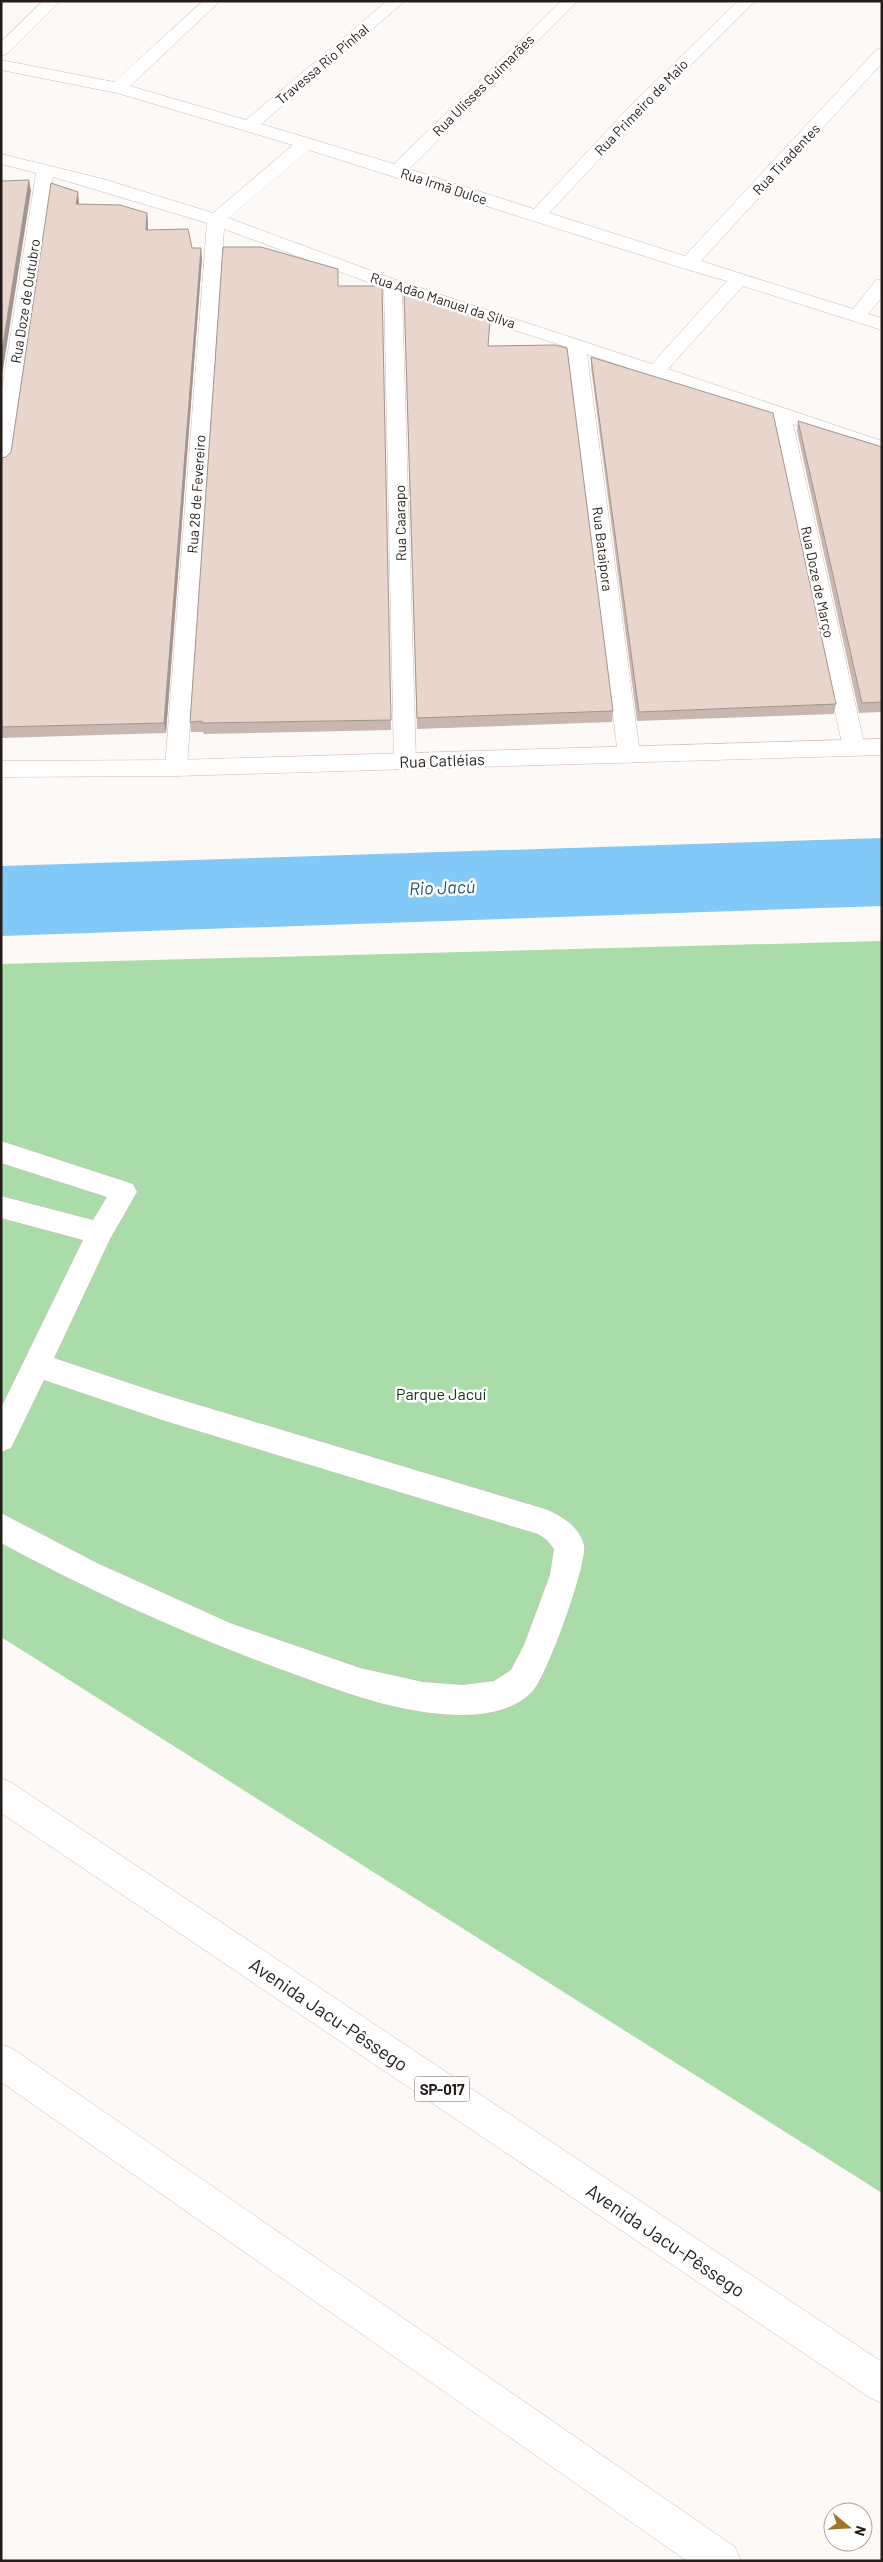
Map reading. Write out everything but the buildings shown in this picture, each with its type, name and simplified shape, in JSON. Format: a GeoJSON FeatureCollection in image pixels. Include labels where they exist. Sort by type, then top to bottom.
{"type":"FeatureCollection","features":[{"type":"Feature","properties":{"kind":"main road"},"geometry":{"type":"LineString","coordinates":[[1,51],[52,1]]}},
{"type":"Feature","properties":{"kind":"main road"},"geometry":{"type":"LineString","coordinates":[[118,88],[212,1]]}},
{"type":"Feature","properties":{"kind":"main road","name":"Travessa Rio Pinhal"},"geometry":{"type":"LineString","coordinates":[[248,127],[397,1]]}},
{"type":"Feature","properties":{"kind":"main road","name":"Rua Ulisses Guimarães"},"geometry":{"type":"LineString","coordinates":[[397,171],[570,1]]}},
{"type":"Feature","properties":{"kind":"main road","name":"Rua Primeiro de Maio"},"geometry":{"type":"LineString","coordinates":[[537,216],[636,110],[747,1]]}},
{"type":"Feature","properties":{"kind":"main road","name":"Rua Tiradentes"},"geometry":{"type":"LineString","coordinates":[[688,264],[840,101],[882,53]]}},
{"type":"Feature","properties":{"kind":"main road","name":"Rua Irmã Dulce"},"geometry":{"type":"LineString","coordinates":[[1,65],[118,88],[397,171],[882,324]]}},
{"type":"Feature","properties":{"kind":"main road"},"geometry":{"type":"LineString","coordinates":[[216,220],[305,144]]}},
{"type":"Feature","properties":{"kind":"main road","name":"Rua Adão Manuel da Silva"},"geometry":{"type":"LineString","coordinates":[[1,159],[216,220],[393,285],[576,344],[882,448]]}},
{"type":"Feature","properties":{"kind":"main road","name":"Rua Doze de Outubro"},"geometry":{"type":"LineString","coordinates":[[1,462],[45,170]]}},
{"type":"Feature","properties":{"kind":"main road","name":"Rua 28 de Fevereiro"},"geometry":{"type":"LineString","coordinates":[[176,768],[216,220]]}},
{"type":"Feature","properties":{"kind":"main road"},"geometry":{"type":"LineString","coordinates":[[655,372],[738,280]]}},
{"type":"Feature","properties":{"kind":"main road"},"geometry":{"type":"LineString","coordinates":[[857,316],[882,284]]}},
{"type":"Feature","properties":{"kind":"main road","name":"Rua Caarapo"},"geometry":{"type":"LineString","coordinates":[[393,285],[405,761]]}},
{"type":"Feature","properties":{"kind":"main road","name":"Rua Bataipora"},"geometry":{"type":"LineString","coordinates":[[576,344],[629,755]]}},
{"type":"Feature","properties":{"kind":"main road","name":"Rua Doze de Março"},"geometry":{"type":"LineString","coordinates":[[781,415],[854,748]]}},
{"type":"Feature","properties":{"kind":"main road","name":"Rua Catléias"},"geometry":{"type":"LineString","coordinates":[[1,769],[176,768],[882,747]]}},
{"type":"Feature","properties":{"kind":"main road"},"geometry":{"type":"LineString","coordinates":[[1,1152],[124,1192],[100,1233],[1,1439]]}},
{"type":"Feature","properties":{"kind":"main road"},"geometry":{"type":"LineString","coordinates":[[1,1208],[100,1233]]}},
{"type":"Feature","properties":{"kind":"main road"},"geometry":{"type":"LineString","coordinates":[[1,1527],[86,1574],[224,1635],[360,1683],[423,1697],[463,1700],[499,1696],[522,1681],[537,1652],[565,1575],[569,1546],[565,1537],[558,1530],[545,1524],[162,1407],[36,1365]]}},
{"type":"Feature","properties":{"kind":"main road","name":"Avenida Jacu-Pêssego"},"geometry":{"type":"LineString","coordinates":[[2,1795],[882,2384]]}},
{"type":"Feature","properties":{"kind":"main road"},"geometry":{"type":"LineString","coordinates":[[1,2061],[721,2561]]}},
{"type":"Feature","properties":{"kind":"green space","name":"Parque Jacuí"},"geometry":{"type":"Polygon","coordinates":[[[882,941],[882,2193],[1,1637],[1,964],[882,941]]]}},
{"type":"Feature","properties":{"kind":"waterway","name":"Rio Jacú"},"geometry":{"type":"LineString","coordinates":[[1,901],[882,872]]}}]}
